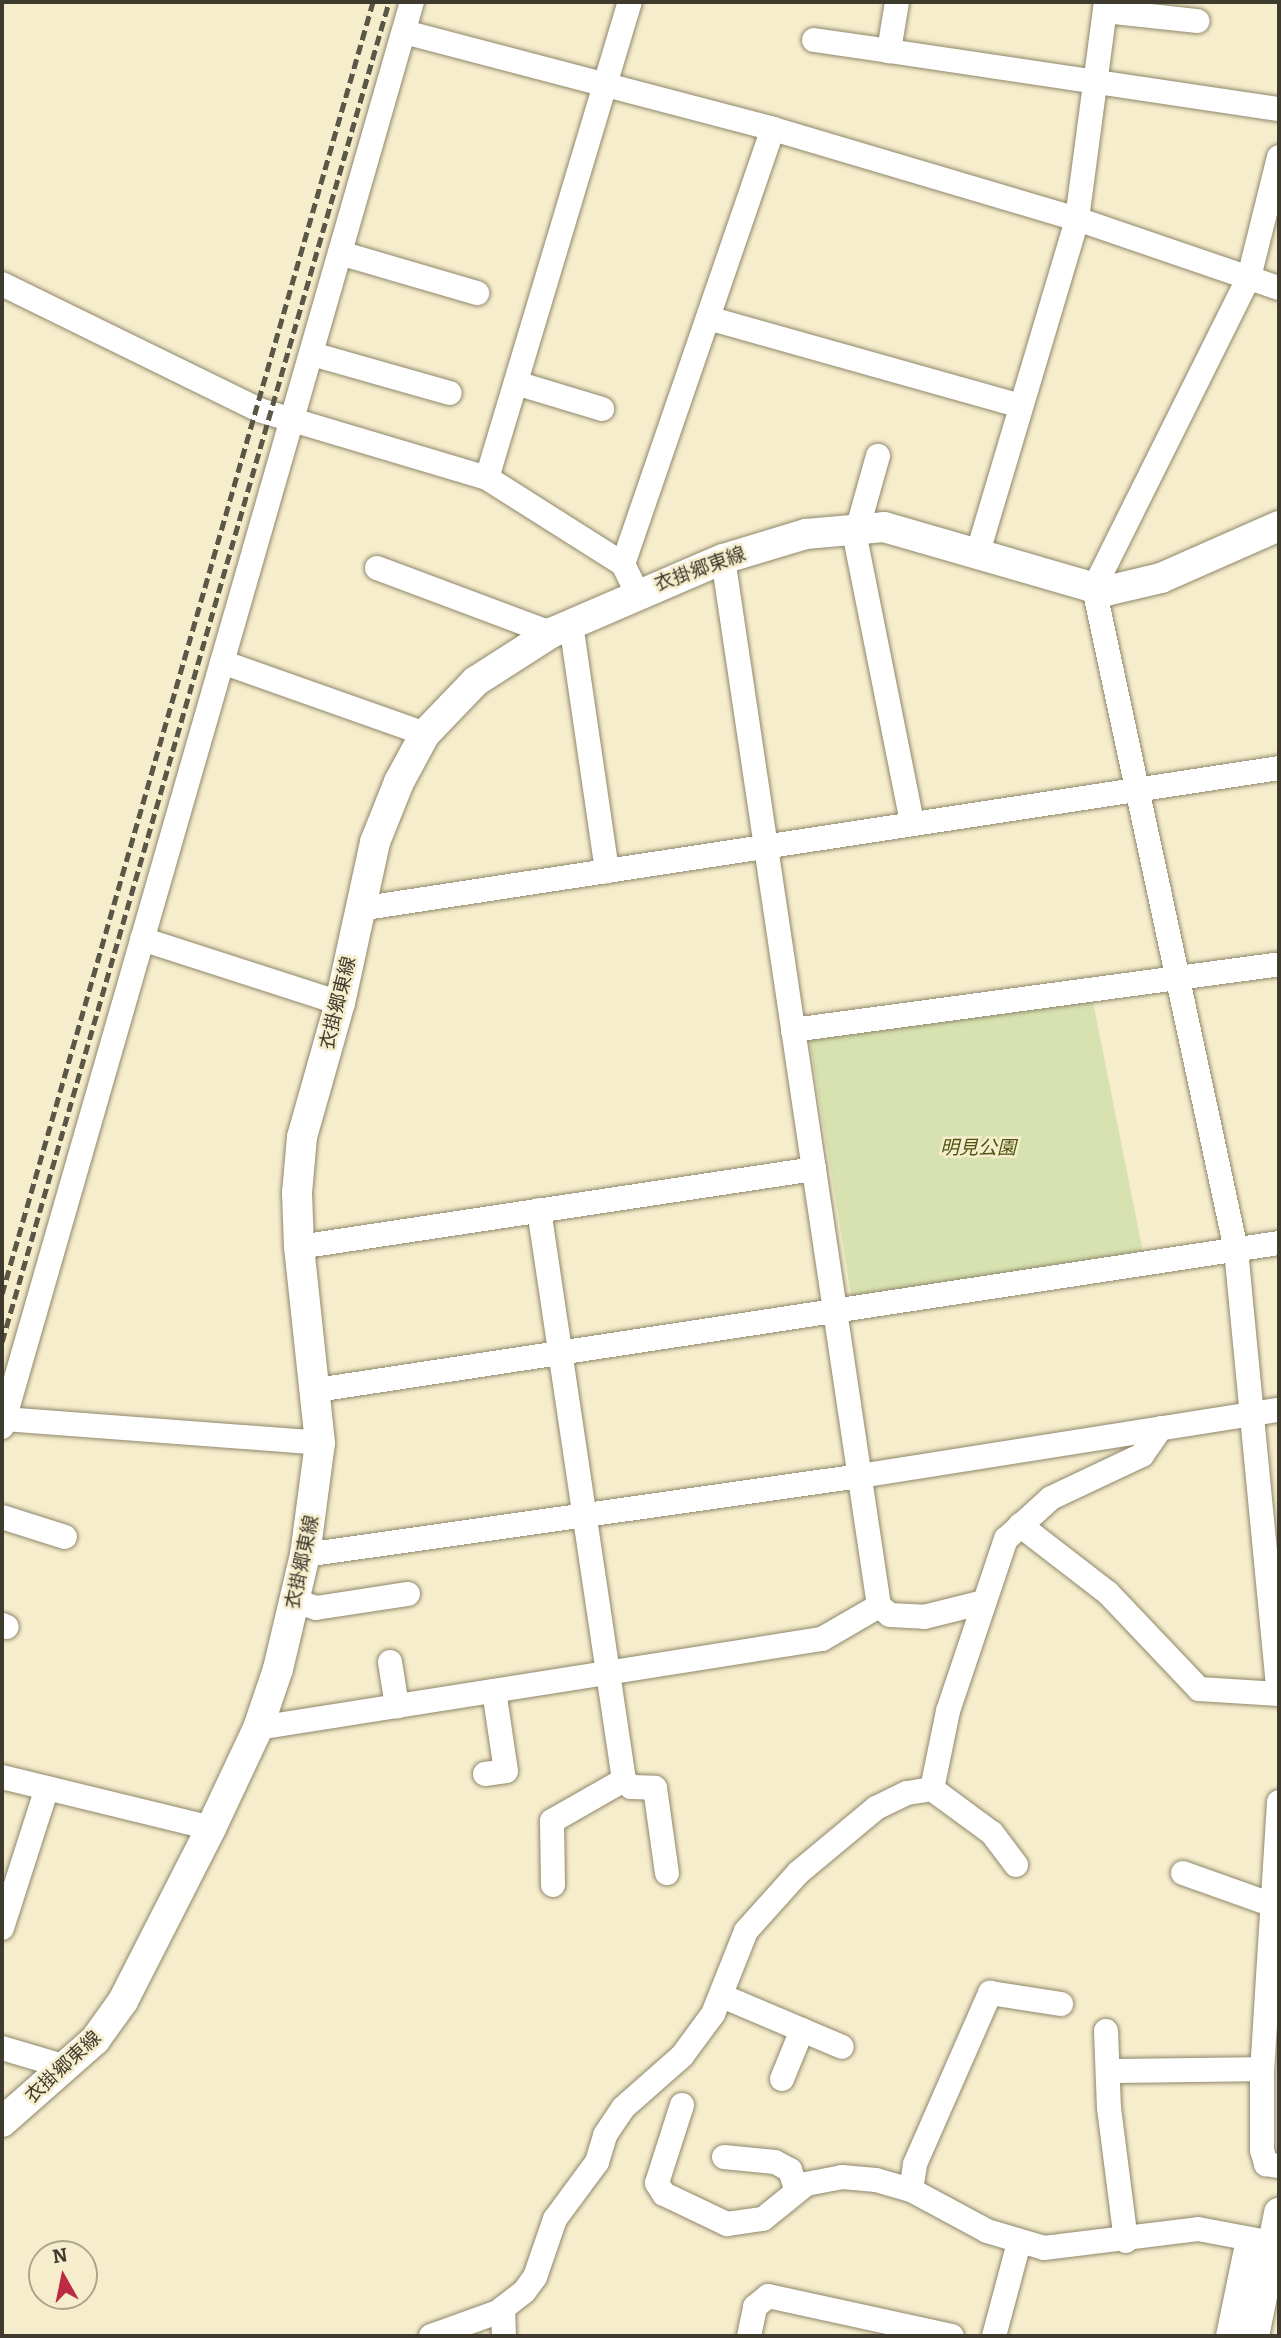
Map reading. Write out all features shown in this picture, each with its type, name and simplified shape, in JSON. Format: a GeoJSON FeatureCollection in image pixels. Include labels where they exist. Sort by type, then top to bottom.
{"type":"FeatureCollection","features":[{"type":"Feature","properties":{"kind":"main road","name":"衣掛郷東線"},"geometry":{"type":"LineString","coordinates":[[2,2122],[95,2040],[123,2001],[211,1828],[258,1728],[295,1601],[305,1555],[320,1443],[317,1390],[299,1247],[297,1193],[302,1137],[340,1003],[359,909],[385,812],[425,734],[476,681],[561,629],[637,593],[723,559],[806,534],[856,527],[884,527],[978,552],[1094,588],[1129,588],[1161,578],[1279,526]]}},
{"type":"Feature","properties":{"kind":"main road"},"geometry":{"type":"LineString","coordinates":[[1254,2336],[1271,2233]]}},
{"type":"Feature","properties":{"kind":"street"},"geometry":{"type":"LineString","coordinates":[[320,1443],[3,1423],[412,2]]}},
{"type":"Feature","properties":{"kind":"street"},"geometry":{"type":"LineString","coordinates":[[487,478],[630,2]]}},
{"type":"Feature","properties":{"kind":"street"},"geometry":{"type":"LineString","coordinates":[[889,51],[897,2]]}},
{"type":"Feature","properties":{"kind":"street"},"geometry":{"type":"LineString","coordinates":[[978,552],[1077,219],[1105,6],[1197,21]]}},
{"type":"Feature","properties":{"kind":"street"},"geometry":{"type":"LineString","coordinates":[[404,32],[773,129],[1077,219],[1279,288]]}},
{"type":"Feature","properties":{"kind":"street"},"geometry":{"type":"LineString","coordinates":[[814,40],[1279,108]]}},
{"type":"Feature","properties":{"kind":"street"},"geometry":{"type":"LineString","coordinates":[[623,564],[773,129]]}},
{"type":"Feature","properties":{"kind":"street"},"geometry":{"type":"LineString","coordinates":[[1020,1525],[1108,1593],[1199,1689],[1279,1694],[1255,1413],[1236,1250],[1094,588],[1249,277],[1279,158]]}},
{"type":"Feature","properties":{"kind":"street"},"geometry":{"type":"LineString","coordinates":[[340,253],[477,293]]}},
{"type":"Feature","properties":{"kind":"street"},"geometry":{"type":"LineString","coordinates":[[2,284],[292,423],[487,478],[623,564],[637,593]]}},
{"type":"Feature","properties":{"kind":"street"},"geometry":{"type":"LineString","coordinates":[[708,318],[1021,406]]}},
{"type":"Feature","properties":{"kind":"street"},"geometry":{"type":"LineString","coordinates":[[312,354],[450,393]]}},
{"type":"Feature","properties":{"kind":"street"},"geometry":{"type":"LineString","coordinates":[[516,383],[602,409]]}},
{"type":"Feature","properties":{"kind":"street"},"geometry":{"type":"LineString","coordinates":[[878,456],[856,527],[912,823]]}},
{"type":"Feature","properties":{"kind":"street"},"geometry":{"type":"LineString","coordinates":[[723,559],[879,1606],[891,1615],[924,1617],[984,1602]]}},
{"type":"Feature","properties":{"kind":"street"},"geometry":{"type":"LineString","coordinates":[[377,568],[561,629],[607,871]]}},
{"type":"Feature","properties":{"kind":"street"},"geometry":{"type":"LineString","coordinates":[[222,662],[425,734]]}},
{"type":"Feature","properties":{"kind":"street"},"geometry":{"type":"LineString","coordinates":[[359,909],[1279,768]]}},
{"type":"Feature","properties":{"kind":"street"},"geometry":{"type":"LineString","coordinates":[[142,939],[340,1003]]}},
{"type":"Feature","properties":{"kind":"street"},"geometry":{"type":"LineString","coordinates":[[793,1030],[1279,964]]}},
{"type":"Feature","properties":{"kind":"street"},"geometry":{"type":"LineString","coordinates":[[299,1247],[814,1169]]}},
{"type":"Feature","properties":{"kind":"street"},"geometry":{"type":"LineString","coordinates":[[539,1210],[624,1780],[631,1787],[655,1788],[667,1873]]}},
{"type":"Feature","properties":{"kind":"street"},"geometry":{"type":"LineString","coordinates":[[317,1390],[836,1314],[1279,1243]]}},
{"type":"Feature","properties":{"kind":"street"},"geometry":{"type":"LineString","coordinates":[[305,1555],[860,1476],[1279,1410]]}},
{"type":"Feature","properties":{"kind":"street"},"geometry":{"type":"LineString","coordinates":[[932,1788],[948,1711],[1006,1539],[1069,1486],[1142,1455],[1161,1428]]}},
{"type":"Feature","properties":{"kind":"street"},"geometry":{"type":"LineString","coordinates":[[2,1517],[65,1537]]}},
{"type":"Feature","properties":{"kind":"street"},"geometry":{"type":"LineString","coordinates":[[295,1601],[316,1608],[408,1594]]}},
{"type":"Feature","properties":{"kind":"street"},"geometry":{"type":"LineString","coordinates":[[258,1728],[822,1639],[879,1606]]}},
{"type":"Feature","properties":{"kind":"street"},"geometry":{"type":"LineString","coordinates":[[390,1662],[397,1706]]}},
{"type":"Feature","properties":{"kind":"street"},"geometry":{"type":"LineString","coordinates":[[485,1774],[506,1771],[494,1691]]}},
{"type":"Feature","properties":{"kind":"street"},"geometry":{"type":"LineString","coordinates":[[2,1777],[211,1828]]}},
{"type":"Feature","properties":{"kind":"street"},"geometry":{"type":"LineString","coordinates":[[553,1885],[552,1821],[624,1780]]}},
{"type":"Feature","properties":{"kind":"street"},"geometry":{"type":"LineString","coordinates":[[2,1928],[47,1788]]}},
{"type":"Feature","properties":{"kind":"street"},"geometry":{"type":"LineString","coordinates":[[431,2336],[469,2325],[503,2308],[534,2277],[555,2219],[597,2162],[605,2135],[623,2108],[682,2056],[722,1996],[746,1931],[798,1874],[876,1808],[907,1793],[932,1788],[992,1833],[1016,1865]]}},
{"type":"Feature","properties":{"kind":"street"},"geometry":{"type":"LineString","coordinates":[[1279,1802],[1262,2069],[1262,2150],[1266,2164],[1279,2166]]}},
{"type":"Feature","properties":{"kind":"street"},"geometry":{"type":"LineString","coordinates":[[1183,1873],[1273,1905]]}},
{"type":"Feature","properties":{"kind":"street"},"geometry":{"type":"LineString","coordinates":[[911,2190],[915,2164],[990,1993],[1061,2004]]}},
{"type":"Feature","properties":{"kind":"street"},"geometry":{"type":"LineString","coordinates":[[722,1996],[842,2047]]}},
{"type":"Feature","properties":{"kind":"street"},"geometry":{"type":"LineString","coordinates":[[782,2080],[802,2030]]}},
{"type":"Feature","properties":{"kind":"street"},"geometry":{"type":"LineString","coordinates":[[1106,2031],[1126,2241]]}},
{"type":"Feature","properties":{"kind":"street"},"geometry":{"type":"LineString","coordinates":[[2,2048],[66,2067]]}},
{"type":"Feature","properties":{"kind":"street"},"geometry":{"type":"LineString","coordinates":[[1108,2071],[1262,2069]]}},
{"type":"Feature","properties":{"kind":"street"},"geometry":{"type":"LineString","coordinates":[[682,2105],[657,2183],[664,2194],[727,2224],[747,2224],[763,2219],[806,2184],[842,2178],[876,2180],[911,2190],[1018,2244],[1044,2248],[1126,2241],[1198,2229],[1271,2233],[1228,2336]]}},
{"type":"Feature","properties":{"kind":"street"},"geometry":{"type":"LineString","coordinates":[[724,2157],[775,2162],[790,2170],[797,2191]]}},
{"type":"Feature","properties":{"kind":"street"},"geometry":{"type":"LineString","coordinates":[[994,2336],[1018,2244]]}},
{"type":"Feature","properties":{"kind":"street"},"geometry":{"type":"LineString","coordinates":[[749,2336],[755,2307],[768,2296],[953,2336]]}},
{"type":"Feature","properties":{"kind":"street"},"geometry":{"type":"LineString","coordinates":[[503,2308],[504,2336]]}},
{"type":"Feature","properties":{"kind":"green space","name":"明見公園"},"geometry":{"type":"Polygon","coordinates":[[[1092,997],[1144,1257],[852,1300],[809,1037],[1092,997]]]}},
{"type":"Feature","properties":{"kind":"railway"},"geometry":{"type":"LineString","coordinates":[[2,1294],[373,2]]}},
{"type":"Feature","properties":{"kind":"railway"},"geometry":{"type":"LineString","coordinates":[[2,1342],[389,2]]}}]}
